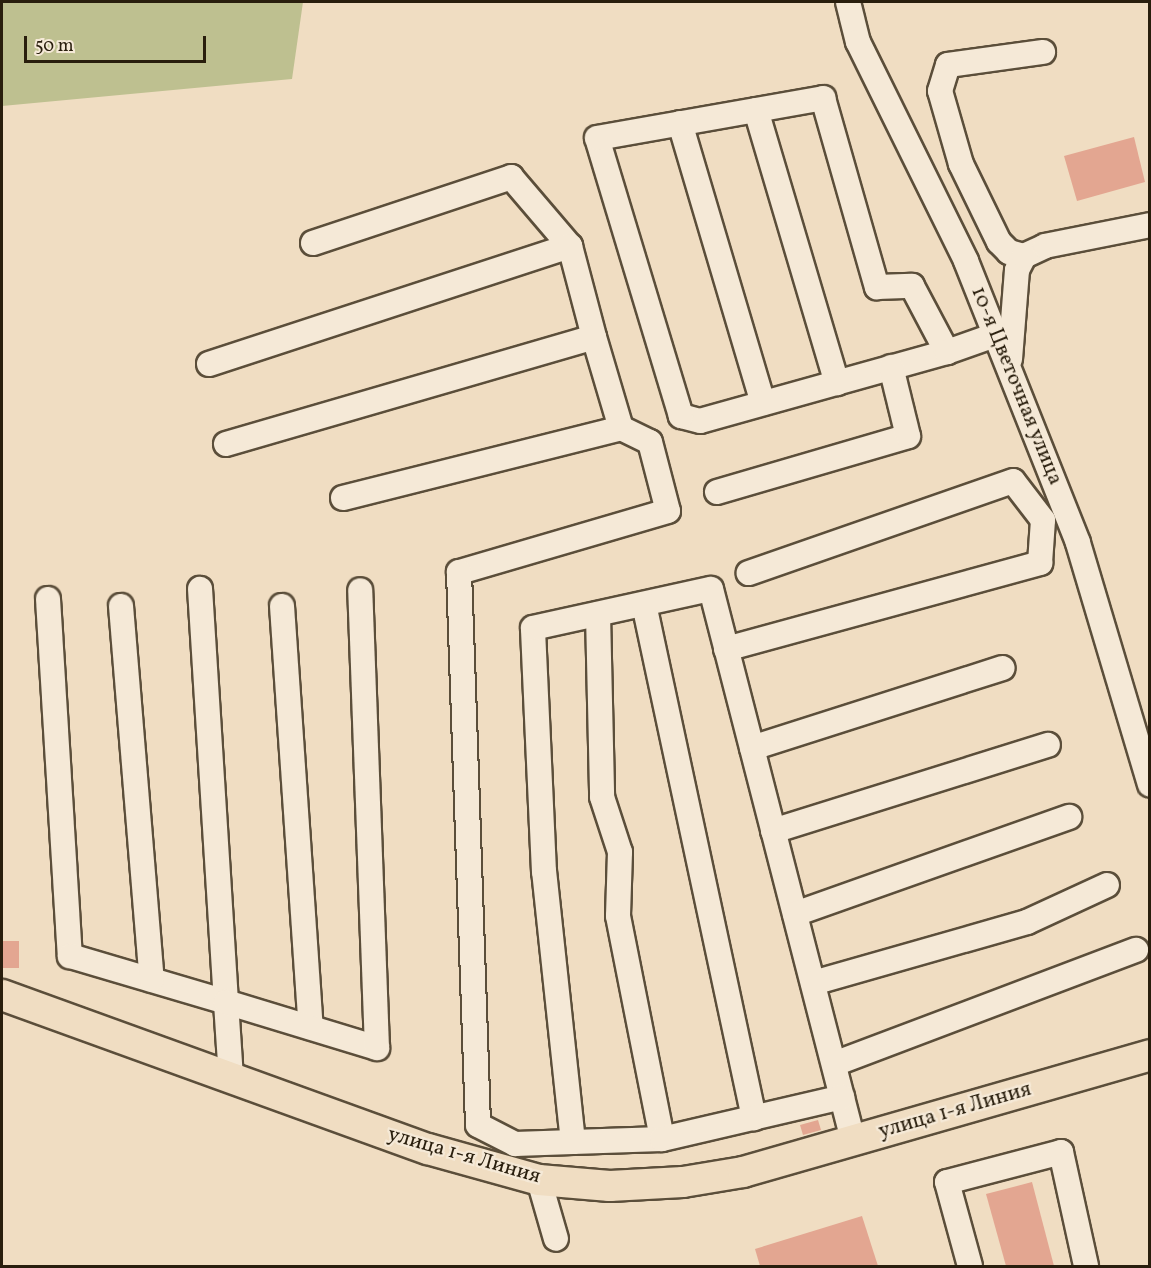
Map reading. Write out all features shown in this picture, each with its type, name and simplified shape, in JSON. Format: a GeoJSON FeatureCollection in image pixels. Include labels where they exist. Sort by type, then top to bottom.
{"type":"FeatureCollection","features":[{"type":"Feature","properties":{"kind":"main road","name":"улица 1-я Линия"},"geometry":{"type":"LineString","coordinates":[[2,995],[428,1149],[539,1180],[610,1186],[683,1182],[743,1172],[1149,1055]]}},
{"type":"Feature","properties":{"kind":"lane","name":"10-я Цветочная улица"},"geometry":{"type":"LineString","coordinates":[[848,2],[858,42],[966,261],[1078,543],[1149,784]]}},
{"type":"Feature","properties":{"kind":"lane"},"geometry":{"type":"LineString","coordinates":[[1024,256],[1009,252],[999,242],[961,164],[939,91],[948,65],[1043,52]]}},
{"type":"Feature","properties":{"kind":"lane"},"geometry":{"type":"LineString","coordinates":[[947,352],[912,286],[877,287],[823,98],[597,138],[681,416],[700,421],[947,352],[995,335]]}},
{"type":"Feature","properties":{"kind":"lane"},"geometry":{"type":"LineString","coordinates":[[756,110],[837,383]]}},
{"type":"Feature","properties":{"kind":"lane"},"geometry":{"type":"LineString","coordinates":[[680,123],[763,403]]}},
{"type":"Feature","properties":{"kind":"lane"},"geometry":{"type":"LineString","coordinates":[[313,243],[511,177],[570,246],[621,428]]}},
{"type":"Feature","properties":{"kind":"lane"},"geometry":{"type":"LineString","coordinates":[[1010,371],[1010,317],[1017,270],[1024,256],[1045,246],[1149,225]]}},
{"type":"Feature","properties":{"kind":"lane"},"geometry":{"type":"LineString","coordinates":[[208,364],[570,246]]}},
{"type":"Feature","properties":{"kind":"lane"},"geometry":{"type":"LineString","coordinates":[[226,444],[594,338]]}},
{"type":"Feature","properties":{"kind":"lane"},"geometry":{"type":"LineString","coordinates":[[717,492],[908,436],[891,367]]}},
{"type":"Feature","properties":{"kind":"lane"},"geometry":{"type":"LineString","coordinates":[[343,498],[621,428],[650,442],[668,511],[459,572],[478,1125],[515,1144],[662,1139],[842,1097]]}},
{"type":"Feature","properties":{"kind":"lane"},"geometry":{"type":"LineString","coordinates":[[726,648],[1040,563],[1042,520],[1013,481],[749,573]]}},
{"type":"Feature","properties":{"kind":"lane"},"geometry":{"type":"LineString","coordinates":[[200,589],[231,1078]]}},
{"type":"Feature","properties":{"kind":"lane"},"geometry":{"type":"LineString","coordinates":[[573,1142],[544,872],[533,628],[711,589],[853,1140]]}},
{"type":"Feature","properties":{"kind":"lane"},"geometry":{"type":"LineString","coordinates":[[48,599],[70,956],[377,1048],[360,590]]}},
{"type":"Feature","properties":{"kind":"lane"},"geometry":{"type":"LineString","coordinates":[[644,604],[754,1118]]}},
{"type":"Feature","properties":{"kind":"lane"},"geometry":{"type":"LineString","coordinates":[[121,606],[152,980]]}},
{"type":"Feature","properties":{"kind":"lane"},"geometry":{"type":"LineString","coordinates":[[282,606],[311,1028]]}},
{"type":"Feature","properties":{"kind":"lane"},"geometry":{"type":"LineString","coordinates":[[598,614],[602,797],[620,852],[618,916],[662,1139]]}},
{"type":"Feature","properties":{"kind":"lane"},"geometry":{"type":"LineString","coordinates":[[752,748],[1004,668]]}},
{"type":"Feature","properties":{"kind":"lane"},"geometry":{"type":"LineString","coordinates":[[773,831],[1048,745]]}},
{"type":"Feature","properties":{"kind":"lane"},"geometry":{"type":"LineString","coordinates":[[795,914],[1069,817]]}},
{"type":"Feature","properties":{"kind":"lane"},"geometry":{"type":"LineString","coordinates":[[813,983],[1027,922],[1107,885]]}},
{"type":"Feature","properties":{"kind":"lane"},"geometry":{"type":"LineString","coordinates":[[834,1064],[1136,950]]}},
{"type":"Feature","properties":{"kind":"lane"},"geometry":{"type":"LineString","coordinates":[[970,1266],[947,1182],[1061,1152],[1086,1266]]}},
{"type":"Feature","properties":{"kind":"lane"},"geometry":{"type":"LineString","coordinates":[[539,1180],[556,1239]]}},
{"type":"Feature","properties":{"kind":"green space"},"geometry":{"type":"Polygon","coordinates":[[[2,2],[303,2],[292,79],[2,106],[2,2]]]}},
{"type":"Feature","properties":{"kind":"building"},"geometry":{"type":"Polygon","coordinates":[[[1134,137],[1145,182],[1077,201],[1064,156],[1134,137]]]}},
{"type":"Feature","properties":{"kind":"building"},"geometry":{"type":"Polygon","coordinates":[[[2,941],[19,941],[19,968],[2,968],[2,941]]]}},
{"type":"Feature","properties":{"kind":"building"},"geometry":{"type":"Polygon","coordinates":[[[818,1120],[821,1130],[803,1135],[800,1125],[818,1120]]]}},
{"type":"Feature","properties":{"kind":"building"},"geometry":{"type":"Polygon","coordinates":[[[1032,1182],[1054,1266],[1006,1266],[986,1194],[1032,1182]]]}},
{"type":"Feature","properties":{"kind":"building"},"geometry":{"type":"Polygon","coordinates":[[[862,1216],[878,1266],[760,1266],[755,1249],[862,1216]]]}}]}
